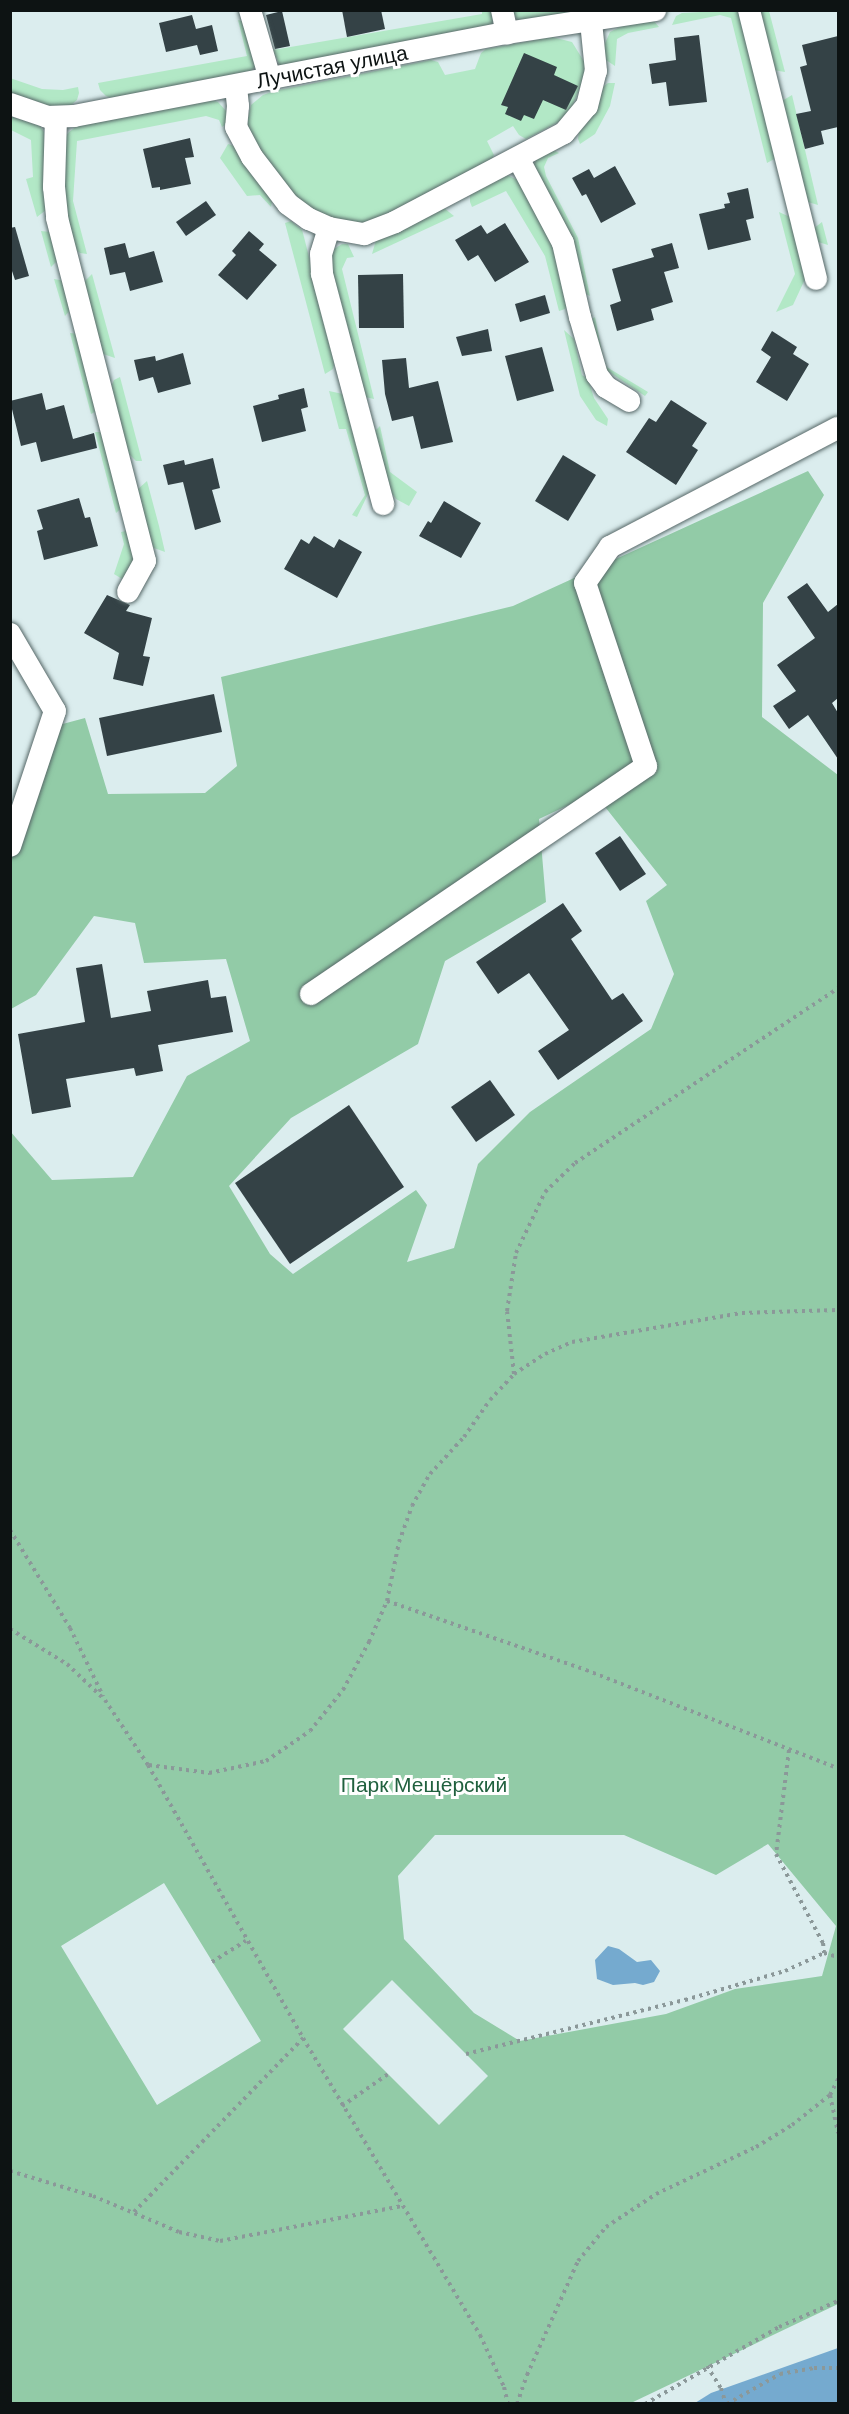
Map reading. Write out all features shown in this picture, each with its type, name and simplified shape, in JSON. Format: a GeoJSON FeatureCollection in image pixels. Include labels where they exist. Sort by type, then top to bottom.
{"type":"FeatureCollection","features":[{"type":"Feature","properties":{"kind":"street"},"geometry":{"type":"LineString","coordinates":[[250,10],[270,79]]}},
{"type":"Feature","properties":{"kind":"street"},"geometry":{"type":"LineString","coordinates":[[502,10],[507,33]]}},
{"type":"Feature","properties":{"kind":"street","name":"Лучистая улица"},"geometry":{"type":"LineString","coordinates":[[10,104],[56,118],[236,87],[507,33],[591,22],[655,10]]}},
{"type":"Feature","properties":{"kind":"street"},"geometry":{"type":"LineString","coordinates":[[749,10],[816,279]]}},
{"type":"Feature","properties":{"kind":"street"},"geometry":{"type":"LineString","coordinates":[[236,87],[238,105],[236,127],[252,157],[288,204],[309,219],[329,228],[364,234],[395,222],[564,133],[587,106],[596,71],[591,22]]}},
{"type":"Feature","properties":{"kind":"street"},"geometry":{"type":"LineString","coordinates":[[56,118],[54,187],[57,218],[145,561],[129,592]]}},
{"type":"Feature","properties":{"kind":"street"},"geometry":{"type":"LineString","coordinates":[[518,158],[563,243],[588,350],[597,375],[606,387],[629,401]]}},
{"type":"Feature","properties":{"kind":"street"},"geometry":{"type":"LineString","coordinates":[[329,228],[321,254],[322,274],[383,504]]}},
{"type":"Feature","properties":{"kind":"street"},"geometry":{"type":"LineString","coordinates":[[311,994],[646,766],[585,583],[610,547],[838,428]]}},
{"type":"Feature","properties":{"kind":"street"},"geometry":{"type":"LineString","coordinates":[[10,634],[55,711],[10,846]]}},
{"type":"Feature","properties":{"kind":"path"},"geometry":{"type":"LineString","coordinates":[[514,1374],[507,1311],[516,1253],[545,1192],[575,1163],[838,988]]}},
{"type":"Feature","properties":{"kind":"path"},"geometry":{"type":"LineString","coordinates":[[148,1765],[209,1773],[266,1761],[310,1731],[343,1690],[387,1601],[399,1542],[412,1506],[430,1474],[464,1437],[490,1400],[514,1374],[545,1354],[572,1342],[742,1313],[838,1310]]}},
{"type":"Feature","properties":{"kind":"path"},"geometry":{"type":"LineString","coordinates":[[10,1530],[70,1628],[105,1700],[148,1765],[246,1941],[342,2106],[480,2335],[504,2386],[508,2403]]}},
{"type":"Feature","properties":{"kind":"path"},"geometry":{"type":"LineString","coordinates":[[387,1601],[586,1670],[838,1768]]}},
{"type":"Feature","properties":{"kind":"path"},"geometry":{"type":"LineString","coordinates":[[10,1629],[67,1664],[105,1700]]}},
{"type":"Feature","properties":{"kind":"path"},"geometry":{"type":"LineString","coordinates":[[789,1750],[776,1854],[823,1943],[824,1953]]}},
{"type":"Feature","properties":{"kind":"path"},"geometry":{"type":"LineString","coordinates":[[212,1962],[246,1941]]}},
{"type":"Feature","properties":{"kind":"path"},"geometry":{"type":"LineString","coordinates":[[466,2054],[685,2000],[785,1971],[824,1953],[838,1956]]}},
{"type":"Feature","properties":{"kind":"path"},"geometry":{"type":"LineString","coordinates":[[134,2212],[303,2038]]}},
{"type":"Feature","properties":{"kind":"path"},"geometry":{"type":"LineString","coordinates":[[342,2106],[388,2074]]}},
{"type":"Feature","properties":{"kind":"path"},"geometry":{"type":"LineString","coordinates":[[517,2403],[527,2375],[578,2261],[606,2227],[656,2194],[756,2147],[792,2125],[830,2095],[838,2079]]}},
{"type":"Feature","properties":{"kind":"path"},"geometry":{"type":"LineString","coordinates":[[830,2095],[838,2133]]}},
{"type":"Feature","properties":{"kind":"path"},"geometry":{"type":"LineString","coordinates":[[10,2171],[134,2212],[179,2232],[219,2241],[401,2206]]}},
{"type":"Feature","properties":{"kind":"path"},"geometry":{"type":"LineString","coordinates":[[645,2403],[779,2327],[838,2301]]}},
{"type":"Feature","properties":{"kind":"path"},"geometry":{"type":"LineString","coordinates":[[707,2366],[721,2388],[727,2403],[780,2374],[814,2368],[838,2368]]}},
{"type":"Feature","properties":{"kind":"green space"},"geometry":{"type":"Polygon","coordinates":[[[739,10],[776,158],[767,163],[731,18],[720,15],[672,25],[676,16],[682,13],[739,10]]]}},
{"type":"Feature","properties":{"kind":"green space"},"geometry":{"type":"Polygon","coordinates":[[[482,11],[493,11],[494,20],[490,27],[285,67],[279,64],[273,50],[482,14],[482,11]]]}},
{"type":"Feature","properties":{"kind":"green space"},"geometry":{"type":"Polygon","coordinates":[[[511,11],[597,11],[519,22],[511,11]]]}},
{"type":"Feature","properties":{"kind":"green space"},"geometry":{"type":"Polygon","coordinates":[[[757,11],[769,11],[785,72],[773,70],[757,11]]]}},
{"type":"Feature","properties":{"kind":"green space"},"geometry":{"type":"Polygon","coordinates":[[[238,20],[242,21],[256,65],[251,72],[114,99],[106,96],[100,90],[98,83],[247,56],[238,20]]]}},
{"type":"Feature","properties":{"kind":"green space"},"geometry":{"type":"Polygon","coordinates":[[[653,20],[659,27],[628,33],[617,39],[615,66],[606,60],[603,48],[610,32],[626,24],[653,20]]]}},
{"type":"Feature","properties":{"kind":"green space"},"geometry":{"type":"Polygon","coordinates":[[[552,37],[572,42],[585,63],[585,75],[568,117],[526,139],[519,135],[513,126],[487,141],[494,155],[492,159],[391,214],[361,224],[332,221],[293,197],[258,152],[247,123],[251,105],[263,95],[274,91],[431,60],[438,62],[445,75],[475,69],[481,53],[486,49],[552,37]]]}},
{"type":"Feature","properties":{"kind":"green space"},"geometry":{"type":"Polygon","coordinates":[[[10,78],[42,89],[63,90],[78,87],[79,93],[77,100],[71,105],[49,107],[11,94],[10,78]]]}},
{"type":"Feature","properties":{"kind":"green space"},"geometry":{"type":"Polygon","coordinates":[[[608,83],[615,83],[610,106],[595,134],[580,144],[579,132],[591,118],[604,86],[608,83]]]}},
{"type":"Feature","properties":{"kind":"green space"},"geometry":{"type":"Polygon","coordinates":[[[792,95],[818,205],[808,202],[782,101],[792,95]]]}},
{"type":"Feature","properties":{"kind":"green space"},"geometry":{"type":"Polygon","coordinates":[[[211,100],[218,102],[227,112],[226,124],[222,127],[219,120],[206,116],[77,141],[73,201],[87,254],[80,253],[74,248],[65,216],[63,140],[69,132],[77,126],[211,100]]]}},
{"type":"Feature","properties":{"kind":"green space"},"geometry":{"type":"Polygon","coordinates":[[[10,116],[40,126],[44,132],[46,210],[37,217],[26,179],[33,177],[31,140],[11,130],[10,116]]]}},
{"type":"Feature","properties":{"kind":"green space"},"geometry":{"type":"Polygon","coordinates":[[[228,144],[234,146],[268,193],[272,202],[271,207],[260,195],[247,196],[220,158],[228,144]]]}},
{"type":"Feature","properties":{"kind":"green space"},"geometry":{"type":"Polygon","coordinates":[[[551,149],[559,153],[548,158],[544,167],[546,176],[578,238],[590,296],[584,293],[534,165],[537,157],[551,149]]]}},
{"type":"Feature","properties":{"kind":"green space"},"geometry":{"type":"Polygon","coordinates":[[[505,174],[520,181],[552,238],[568,305],[565,309],[559,311],[545,256],[506,191],[472,207],[470,191],[505,174]]]}},
{"type":"Feature","properties":{"kind":"green space"},"geometry":{"type":"Polygon","coordinates":[[[444,208],[454,216],[372,254],[376,240],[444,208]]]}},
{"type":"Feature","properties":{"kind":"green space"},"geometry":{"type":"Polygon","coordinates":[[[779,212],[790,217],[806,277],[793,305],[776,312],[795,274],[779,212]]]}},
{"type":"Feature","properties":{"kind":"green space"},"geometry":{"type":"Polygon","coordinates":[[[291,221],[302,230],[335,361],[333,369],[325,374],[285,223],[291,221]]]}},
{"type":"Feature","properties":{"kind":"green space"},"geometry":{"type":"Polygon","coordinates":[[[822,222],[828,245],[815,241],[813,229],[822,222]]]}},
{"type":"Feature","properties":{"kind":"green space"},"geometry":{"type":"Polygon","coordinates":[[[41,231],[51,232],[59,259],[51,267],[41,231]]]}},
{"type":"Feature","properties":{"kind":"green space"},"geometry":{"type":"Polygon","coordinates":[[[342,244],[348,244],[354,257],[347,258],[342,269],[374,399],[365,397],[330,272],[330,256],[334,249],[342,244]]]}},
{"type":"Feature","properties":{"kind":"green space"},"geometry":{"type":"Polygon","coordinates":[[[92,274],[115,358],[103,354],[84,282],[92,274]]]}},
{"type":"Feature","properties":{"kind":"green space"},"geometry":{"type":"Polygon","coordinates":[[[54,279],[65,281],[72,308],[65,316],[54,279]]]}},
{"type":"Feature","properties":{"kind":"green space"},"geometry":{"type":"Polygon","coordinates":[[[595,317],[605,366],[648,392],[645,396],[603,368],[592,319],[595,317]]]}},
{"type":"Feature","properties":{"kind":"green space"},"geometry":{"type":"Polygon","coordinates":[[[564,330],[574,339],[582,375],[588,379],[594,398],[608,419],[607,426],[596,420],[580,396],[564,330]]]}},
{"type":"Feature","properties":{"kind":"green space"},"geometry":{"type":"Polygon","coordinates":[[[70,333],[79,334],[95,412],[91,414],[70,333]]]}},
{"type":"Feature","properties":{"kind":"green space"},"geometry":{"type":"Polygon","coordinates":[[[120,377],[142,461],[136,461],[126,451],[111,387],[114,380],[120,377]]]}},
{"type":"Feature","properties":{"kind":"green space"},"geometry":{"type":"Polygon","coordinates":[[[329,391],[343,394],[369,492],[357,517],[352,515],[365,495],[346,429],[339,429],[329,391]]]}},
{"type":"Feature","properties":{"kind":"green space"},"geometry":{"type":"Polygon","coordinates":[[[380,426],[390,472],[417,492],[409,506],[396,499],[390,491],[374,432],[380,426]]]}},
{"type":"Feature","properties":{"kind":"green space"},"geometry":{"type":"Polygon","coordinates":[[[95,432],[101,432],[124,506],[116,513],[95,432]]]}},
{"type":"Feature","properties":{"kind":"green space","name":"Парк Мещёрский"},"geometry":{"type":"Polygon","coordinates":[[[808,471],[824,495],[763,603],[762,717],[838,775],[838,2304],[631,2403],[11,2403],[10,1131],[52,1180],[133,1177],[187,1076],[250,1041],[226,959],[144,963],[135,923],[94,916],[36,995],[11,1009],[11,823],[44,729],[85,718],[108,794],[205,793],[237,766],[221,677],[513,606],[808,471]],[[594,793],[539,819],[546,902],[445,961],[418,1044],[291,1118],[229,1186],[270,1254],[293,1274],[416,1190],[427,1205],[407,1262],[454,1248],[478,1164],[530,1112],[651,1029],[674,974],[646,901],[667,885],[594,793]],[[435,1835],[398,1876],[404,1939],[474,2013],[520,2041],[666,2014],[735,1989],[822,1976],[836,1926],[768,1844],[716,1875],[624,1835],[435,1835]],[[164,1883],[61,1946],[157,2105],[261,2041],[164,1883]],[[392,1980],[343,2029],[439,2125],[488,2076],[392,1980]]]}},
{"type":"Feature","properties":{"kind":"green space"},"geometry":{"type":"Polygon","coordinates":[[[147,481],[165,552],[154,548],[151,543],[138,489],[147,481]]]}},
{"type":"Feature","properties":{"kind":"green space"},"geometry":{"type":"Polygon","coordinates":[[[126,531],[136,553],[127,582],[114,574],[124,544],[121,532],[126,531]]]}},
{"type":"Feature","properties":{"kind":"water"},"geometry":{"type":"Polygon","coordinates":[[[608,1946],[619,1949],[637,1962],[651,1960],[660,1971],[654,1982],[643,1985],[635,1983],[613,1985],[597,1979],[595,1960],[608,1946]]]}},
{"type":"Feature","properties":{"kind":"water"},"geometry":{"type":"Polygon","coordinates":[[[838,2348],[838,2403],[695,2403],[711,2393],[838,2348]]]}},
{"type":"Feature","properties":{"kind":"building"},"geometry":{"type":"Polygon","coordinates":[[[342,10],[381,10],[385,29],[347,37],[342,10]]]}},
{"type":"Feature","properties":{"kind":"building"},"geometry":{"type":"Polygon","coordinates":[[[282,11],[290,46],[275,49],[266,15],[282,11]]]}},
{"type":"Feature","properties":{"kind":"building"},"geometry":{"type":"Polygon","coordinates":[[[192,15],[196,29],[212,25],[218,51],[200,55],[197,45],[166,52],[159,23],[192,15]]]}},
{"type":"Feature","properties":{"kind":"building"},"geometry":{"type":"Polygon","coordinates":[[[699,35],[707,102],[669,106],[666,82],[652,84],[649,64],[676,60],[674,38],[699,35]]]}},
{"type":"Feature","properties":{"kind":"building"},"geometry":{"type":"Polygon","coordinates":[[[838,36],[838,127],[821,131],[824,144],[805,149],[796,114],[811,111],[800,67],[807,65],[802,45],[838,36]]]}},
{"type":"Feature","properties":{"kind":"building"},"geometry":{"type":"Polygon","coordinates":[[[524,53],[557,67],[554,75],[578,86],[566,110],[543,100],[534,119],[524,115],[521,121],[505,114],[508,107],[501,105],[524,53]]]}},
{"type":"Feature","properties":{"kind":"building"},"geometry":{"type":"Polygon","coordinates":[[[190,138],[194,157],[185,158],[191,184],[160,190],[160,187],[152,188],[143,149],[190,138]]]}},
{"type":"Feature","properties":{"kind":"building"},"geometry":{"type":"Polygon","coordinates":[[[615,166],[636,204],[601,223],[586,194],[582,196],[572,178],[589,169],[594,178],[615,166]]]}},
{"type":"Feature","properties":{"kind":"building"},"geometry":{"type":"Polygon","coordinates":[[[748,188],[754,218],[746,220],[751,240],[708,250],[699,214],[725,208],[724,204],[730,203],[727,193],[748,188]]]}},
{"type":"Feature","properties":{"kind":"building"},"geometry":{"type":"Polygon","coordinates":[[[206,201],[216,215],[186,236],[176,222],[206,201]]]}},
{"type":"Feature","properties":{"kind":"building"},"geometry":{"type":"Polygon","coordinates":[[[505,223],[529,262],[495,282],[478,255],[468,261],[455,240],[481,225],[487,234],[505,223]]]}},
{"type":"Feature","properties":{"kind":"building"},"geometry":{"type":"Polygon","coordinates":[[[15,227],[29,276],[15,280],[10,265],[10,228],[15,227]]]}},
{"type":"Feature","properties":{"kind":"building"},"geometry":{"type":"Polygon","coordinates":[[[249,231],[264,244],[259,250],[277,265],[247,300],[218,275],[236,255],[232,251],[249,231]]]}},
{"type":"Feature","properties":{"kind":"building"},"geometry":{"type":"Polygon","coordinates":[[[125,243],[129,258],[154,251],[163,282],[130,291],[125,272],[110,275],[104,248],[125,243]]]}},
{"type":"Feature","properties":{"kind":"building"},"geometry":{"type":"Polygon","coordinates":[[[672,243],[679,268],[664,272],[673,302],[651,309],[654,320],[617,331],[610,305],[621,301],[612,269],[654,257],[651,249],[672,243]]]}},
{"type":"Feature","properties":{"kind":"building"},"geometry":{"type":"Polygon","coordinates":[[[403,274],[404,328],[359,328],[358,275],[403,274]]]}},
{"type":"Feature","properties":{"kind":"building"},"geometry":{"type":"Polygon","coordinates":[[[545,295],[550,313],[520,322],[515,304],[545,295]]]}},
{"type":"Feature","properties":{"kind":"building"},"geometry":{"type":"Polygon","coordinates":[[[488,329],[492,351],[462,356],[456,337],[488,329]]]}},
{"type":"Feature","properties":{"kind":"building"},"geometry":{"type":"Polygon","coordinates":[[[772,331],[797,347],[793,354],[809,364],[787,401],[756,382],[771,357],[761,350],[772,331]]]}},
{"type":"Feature","properties":{"kind":"building"},"geometry":{"type":"Polygon","coordinates":[[[542,347],[554,391],[517,401],[505,356],[542,347]]]}},
{"type":"Feature","properties":{"kind":"building"},"geometry":{"type":"Polygon","coordinates":[[[183,353],[191,384],[158,393],[153,377],[139,381],[134,360],[155,356],[156,361],[183,353]]]}},
{"type":"Feature","properties":{"kind":"building"},"geometry":{"type":"Polygon","coordinates":[[[406,358],[409,388],[438,381],[453,442],[421,449],[413,416],[392,421],[385,394],[382,360],[406,358]]]}},
{"type":"Feature","properties":{"kind":"building"},"geometry":{"type":"Polygon","coordinates":[[[304,388],[308,407],[301,409],[306,431],[262,442],[253,406],[279,399],[278,395],[304,388]]]}},
{"type":"Feature","properties":{"kind":"building"},"geometry":{"type":"Polygon","coordinates":[[[42,393],[46,410],[64,405],[73,439],[94,433],[97,448],[41,462],[36,442],[21,446],[10,401],[42,393]]]}},
{"type":"Feature","properties":{"kind":"building"},"geometry":{"type":"Polygon","coordinates":[[[671,400],[707,423],[692,446],[698,450],[676,485],[626,452],[649,418],[656,422],[671,400]]]}},
{"type":"Feature","properties":{"kind":"building"},"geometry":{"type":"Polygon","coordinates":[[[563,455],[596,475],[568,521],[535,501],[563,455]]]}},
{"type":"Feature","properties":{"kind":"building"},"geometry":{"type":"Polygon","coordinates":[[[213,458],[220,488],[212,490],[221,522],[195,530],[183,482],[168,485],[163,465],[184,460],[185,465],[213,458]]]}},
{"type":"Feature","properties":{"kind":"building"},"geometry":{"type":"Polygon","coordinates":[[[79,498],[85,518],[90,517],[98,546],[44,560],[37,531],[43,529],[37,510],[79,498]]]}},
{"type":"Feature","properties":{"kind":"building"},"geometry":{"type":"Polygon","coordinates":[[[444,501],[481,523],[461,558],[419,536],[428,521],[431,523],[444,501]]]}},
{"type":"Feature","properties":{"kind":"building"},"geometry":{"type":"Polygon","coordinates":[[[314,536],[334,548],[339,539],[362,552],[337,598],[284,569],[301,539],[309,544],[314,536]]]}},
{"type":"Feature","properties":{"kind":"building"},"geometry":{"type":"Polygon","coordinates":[[[807,583],[828,612],[838,604],[838,698],[832,703],[838,713],[838,759],[808,715],[789,729],[773,706],[796,691],[777,665],[815,638],[787,597],[807,583]]]}},
{"type":"Feature","properties":{"kind":"building"},"geometry":{"type":"Polygon","coordinates":[[[107,595],[130,605],[126,611],[152,618],[143,656],[150,657],[143,686],[113,679],[119,653],[84,633],[107,595]]]}},
{"type":"Feature","properties":{"kind":"building"},"geometry":{"type":"Polygon","coordinates":[[[214,694],[222,732],[107,756],[99,718],[214,694]]]}},
{"type":"Feature","properties":{"kind":"building"},"geometry":{"type":"Polygon","coordinates":[[[620,836],[646,874],[620,891],[595,853],[620,836]]]}},
{"type":"Feature","properties":{"kind":"building"},"geometry":{"type":"Polygon","coordinates":[[[563,903],[582,931],[571,939],[612,1000],[623,993],[643,1021],[558,1080],[538,1051],[569,1030],[529,973],[498,994],[476,962],[563,903]]]}},
{"type":"Feature","properties":{"kind":"building"},"geometry":{"type":"Polygon","coordinates":[[[102,964],[111,1018],[151,1011],[147,991],[208,980],[211,998],[226,996],[233,1032],[158,1045],[163,1071],[136,1076],[134,1068],[66,1079],[71,1107],[32,1114],[18,1034],[85,1022],[76,968],[102,964]]]}},
{"type":"Feature","properties":{"kind":"building"},"geometry":{"type":"Polygon","coordinates":[[[490,1080],[515,1115],[476,1142],[451,1107],[490,1080]]]}},
{"type":"Feature","properties":{"kind":"building"},"geometry":{"type":"Polygon","coordinates":[[[349,1105],[404,1187],[290,1264],[235,1183],[349,1105]]]}}]}
